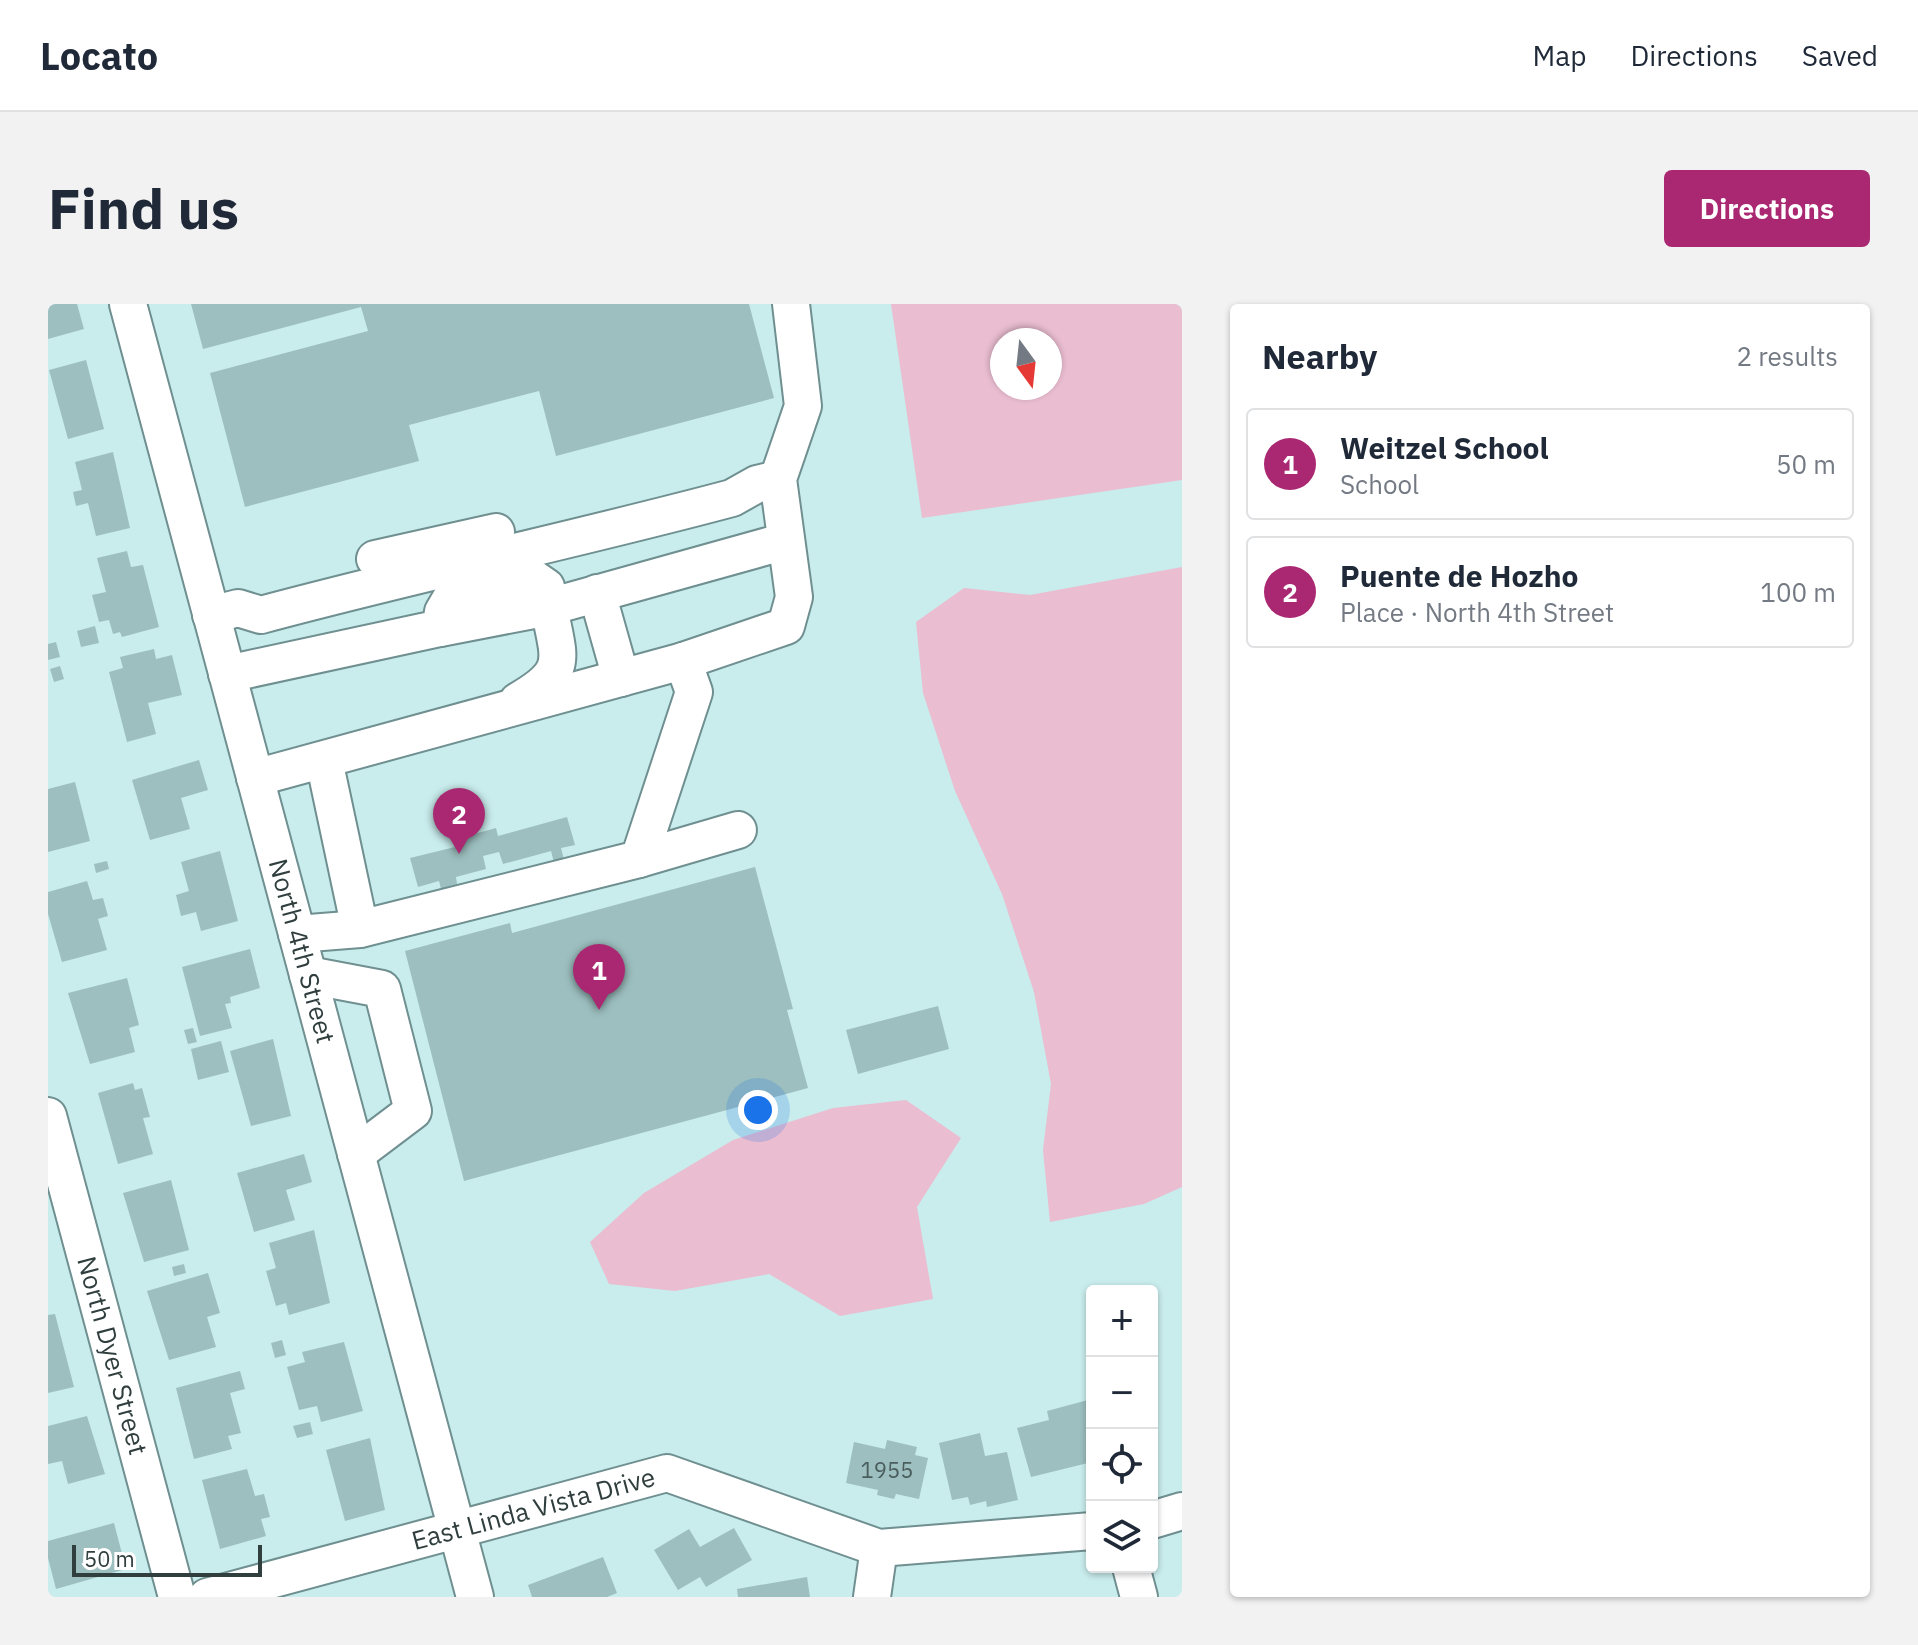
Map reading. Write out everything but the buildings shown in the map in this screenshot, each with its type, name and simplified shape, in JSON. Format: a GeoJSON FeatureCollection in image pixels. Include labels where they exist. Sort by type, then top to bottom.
{"type":"FeatureCollection","features":[{"type":"Feature","properties":{"kind":"street","name":"North 4th Street"},"geometry":{"type":"LineString","coordinates":[[128,304],[225,612],[227,674],[475,1597]]}},
{"type":"Feature","properties":{"kind":"street"},"geometry":{"type":"LineString","coordinates":[[255,778],[683,661],[786,626],[794,597],[786,541],[768,482],[803,406],[791,304]]}},
{"type":"Feature","properties":{"kind":"street"},"geometry":{"type":"LineString","coordinates":[[225,612],[254,592],[425,545],[552,522],[729,474],[768,482]]}},
{"type":"Feature","properties":{"kind":"street"},"geometry":{"type":"LineString","coordinates":[[549,607],[786,541]]}},
{"type":"Feature","properties":{"kind":"street"},"geometry":{"type":"LineString","coordinates":[[227,674],[440,628],[443,612],[453,595],[533,578],[546,587],[558,662],[548,684],[499,711]]}},
{"type":"Feature","properties":{"kind":"street"},"geometry":{"type":"LineString","coordinates":[[597,593],[621,678]]}},
{"type":"Feature","properties":{"kind":"street"},"geometry":{"type":"LineString","coordinates":[[639,859],[694,692],[683,661]]}},
{"type":"Feature","properties":{"kind":"street"},"geometry":{"type":"LineString","coordinates":[[324,760],[360,929]]}},
{"type":"Feature","properties":{"kind":"street"},"geometry":{"type":"LineString","coordinates":[[297,934],[360,929],[639,859],[738,830]]}},
{"type":"Feature","properties":{"kind":"street"},"geometry":{"type":"LineString","coordinates":[[308,975],[382,989],[413,1111],[356,1154]]}},
{"type":"Feature","properties":{"kind":"street","name":"North Dyer Street"},"geometry":{"type":"LineString","coordinates":[[48,1116],[177,1597]]}},
{"type":"Feature","properties":{"kind":"street","name":"East Linda Vista Drive"},"geometry":{"type":"LineString","coordinates":[[207,1597],[667,1473],[879,1548],[1086,1531]]}},
{"type":"Feature","properties":{"kind":"street"},"geometry":{"type":"LineString","coordinates":[[1158,1518],[1182,1511]]}},
{"type":"Feature","properties":{"kind":"street"},"geometry":{"type":"LineString","coordinates":[[872,1597],[879,1548]]}},
{"type":"Feature","properties":{"kind":"street"},"geometry":{"type":"LineString","coordinates":[[1133,1573],[1139,1597]]}},
{"type":"Feature","properties":{"kind":"shaded area"},"geometry":{"type":"Polygon","coordinates":[[[891,304],[1182,304],[1182,480],[922,518],[891,304]]]}},
{"type":"Feature","properties":{"kind":"shaded area"},"geometry":{"type":"Polygon","coordinates":[[[1182,567],[1182,1187],[1144,1204],[1050,1222],[1043,1150],[1051,1084],[1034,992],[1002,894],[955,791],[923,693],[916,622],[964,588],[1030,595],[1182,567]]]}},
{"type":"Feature","properties":{"kind":"shaded area"},"geometry":{"type":"Polygon","coordinates":[[[906,1100],[961,1138],[917,1207],[933,1299],[840,1316],[769,1274],[675,1291],[609,1284],[590,1242],[644,1193],[733,1140],[833,1108],[906,1100]]]}},
{"type":"Feature","properties":{"kind":"place","name":"Puente de Hozho"},"geometry":{"type":"Point","coordinates":[459,854]}},
{"type":"Feature","properties":{"kind":"place","name":"Weitzel School"},"geometry":{"type":"Point","coordinates":[599,1010]}}]}
